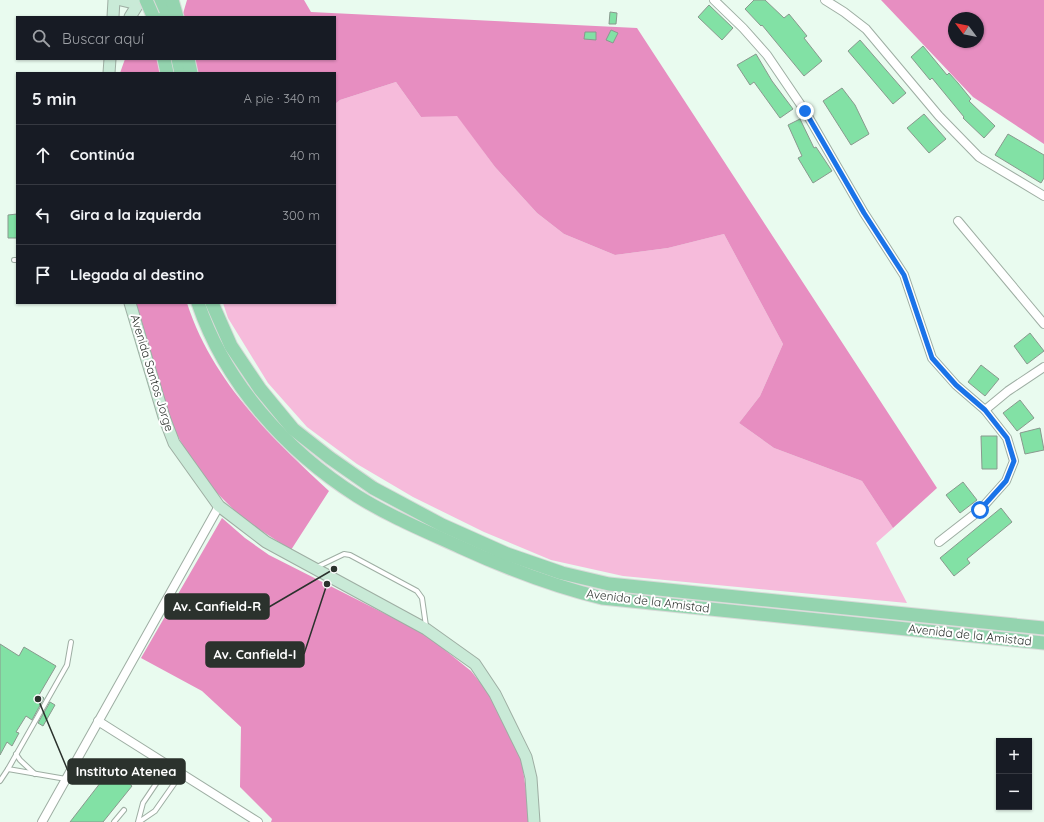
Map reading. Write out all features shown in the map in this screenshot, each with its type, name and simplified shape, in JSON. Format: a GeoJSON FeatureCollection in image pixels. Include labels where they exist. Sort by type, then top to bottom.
{"type":"FeatureCollection","features":[{"type":"Feature","properties":{"kind":"main road"},"geometry":{"type":"LineString","coordinates":[[113,16],[114,0]]}},
{"type":"Feature","properties":{"kind":"main road"},"geometry":{"type":"LineString","coordinates":[[121,0],[142,2],[154,0]]}},
{"type":"Feature","properties":{"kind":"main road"},"geometry":{"type":"LineString","coordinates":[[164,13],[172,0]]}},
{"type":"Feature","properties":{"kind":"main road"},"geometry":{"type":"LineString","coordinates":[[164,13],[182,0]]}},
{"type":"Feature","properties":{"kind":"main road"},"geometry":{"type":"LineString","coordinates":[[142,2],[164,13]]}},
{"type":"Feature","properties":{"kind":"main road"},"geometry":{"type":"LineString","coordinates":[[131,16],[142,2]]}},
{"type":"Feature","properties":{"kind":"main road"},"geometry":{"type":"LineString","coordinates":[[164,60],[167,72]]}},
{"type":"Feature","properties":{"kind":"main road"},"geometry":{"type":"LineString","coordinates":[[178,60],[181,72]]}},
{"type":"Feature","properties":{"kind":"main road"},"geometry":{"type":"LineString","coordinates":[[188,60],[191,72]]}},
{"type":"Feature","properties":{"kind":"main road","name":"Avenida Santos Jorge"},"geometry":{"type":"LineString","coordinates":[[130,304],[164,418],[174,443],[218,506],[266,542],[426,629],[474,664],[495,694],[526,757],[531,778],[534,822]]}},
{"type":"Feature","properties":{"kind":"main road","name":"Avenida de la Amistad"},"geometry":{"type":"LineString","coordinates":[[198,304],[227,364],[252,403],[286,441],[317,467],[357,496],[412,526],[518,573],[575,592],[602,598],[1044,643]]}},
{"type":"Feature","properties":{"kind":"main road","name":"Avenida de la Amistad"},"geometry":{"type":"LineString","coordinates":[[212,304],[231,346],[260,388],[293,429],[330,458],[373,488],[442,525],[507,554],[562,573],[609,584],[1044,628]]}},
{"type":"Feature","properties":{"kind":"street"},"geometry":{"type":"LineString","coordinates":[[714,0],[743,28],[767,55],[805,111],[864,213],[904,275],[932,358],[956,385],[985,410],[1007,438],[1014,461],[1006,481],[980,510],[939,542]]}},
{"type":"Feature","properties":{"kind":"street"},"geometry":{"type":"LineString","coordinates":[[825,0],[866,29],[939,116],[979,157],[1044,196]]}},
{"type":"Feature","properties":{"kind":"street"},"geometry":{"type":"LineString","coordinates":[[958,221],[1044,324]]}},
{"type":"Feature","properties":{"kind":"street"},"geometry":{"type":"LineString","coordinates":[[985,410],[1008,391],[1044,367]]}},
{"type":"Feature","properties":{"kind":"street"},"geometry":{"type":"LineString","coordinates":[[42,822],[218,506]]}},
{"type":"Feature","properties":{"kind":"street"},"geometry":{"type":"LineString","coordinates":[[98,721],[258,822]]}},
{"type":"Feature","properties":{"kind":"lane"},"geometry":{"type":"LineString","coordinates":[[315,568],[344,554],[350,555],[417,592],[422,598],[426,629]]}},
{"type":"Feature","properties":{"kind":"lane"},"geometry":{"type":"LineString","coordinates":[[0,781],[67,665],[71,642]]}},
{"type":"Feature","properties":{"kind":"lane"},"geometry":{"type":"LineString","coordinates":[[16,754],[35,774]]}},
{"type":"Feature","properties":{"kind":"lane"},"geometry":{"type":"LineString","coordinates":[[139,822],[143,803],[169,766]]}},
{"type":"Feature","properties":{"kind":"lane"},"geometry":{"type":"LineString","coordinates":[[8,769],[66,779]]}},
{"type":"Feature","properties":{"kind":"lane"},"geometry":{"type":"LineString","coordinates":[[139,822],[155,811],[181,774]]}},
{"type":"Feature","properties":{"kind":"lane"},"geometry":{"type":"LineString","coordinates":[[114,822],[124,810]]}},
{"type":"Feature","properties":{"kind":"shaded area"},"geometry":{"type":"Polygon","coordinates":[[[187,0],[304,0],[311,12],[637,28],[937,488],[893,528],[862,481],[774,448],[739,423],[760,396],[783,344],[724,234],[668,248],[615,255],[564,234],[537,213],[495,167],[457,116],[421,117],[396,82],[340,100],[336,103],[336,72],[193,72],[190,60],[336,60],[336,16],[182,16],[187,0]]]}},
{"type":"Feature","properties":{"kind":"shaded area"},"geometry":{"type":"Polygon","coordinates":[[[881,0],[1044,0],[1044,144],[973,97],[881,0]]]}},
{"type":"Feature","properties":{"kind":"shaded area"},"geometry":{"type":"Polygon","coordinates":[[[125,60],[157,60],[160,72],[120,72],[125,60]]]}},
{"type":"Feature","properties":{"kind":"shaded area"},"geometry":{"type":"Polygon","coordinates":[[[396,82],[421,117],[457,115],[495,167],[537,213],[564,234],[615,255],[668,248],[724,234],[783,344],[760,396],[739,423],[774,448],[862,481],[893,528],[876,543],[907,603],[623,576],[551,560],[484,532],[413,497],[357,464],[307,427],[268,383],[228,318],[223,304],[336,304],[336,103],[340,100],[396,82]]]}},
{"type":"Feature","properties":{"kind":"shaded area"},"geometry":{"type":"Polygon","coordinates":[[[135,304],[187,304],[198,331],[212,358],[228,383],[265,428],[329,491],[291,550],[242,518],[205,481],[183,446],[170,421],[135,304]]]}},
{"type":"Feature","properties":{"kind":"shaded area"},"geometry":{"type":"Polygon","coordinates":[[[222,518],[245,538],[269,555],[425,634],[471,671],[491,696],[520,748],[529,812],[529,822],[271,822],[272,819],[240,787],[241,727],[202,691],[141,658],[222,518]]]}},
{"type":"Feature","properties":{"kind":"building"},"geometry":{"type":"Polygon","coordinates":[[[754,0],[765,0],[784,18],[789,14],[807,36],[804,38],[822,61],[804,76],[762,25],[761,26],[745,9],[754,0]]]}},
{"type":"Feature","properties":{"kind":"building"},"geometry":{"type":"Polygon","coordinates":[[[709,5],[733,28],[722,40],[698,17],[709,5]]]}},
{"type":"Feature","properties":{"kind":"building"},"geometry":{"type":"Polygon","coordinates":[[[610,12],[617,13],[616,24],[609,24],[610,12]]]}},
{"type":"Feature","properties":{"kind":"building"},"geometry":{"type":"Polygon","coordinates":[[[611,30],[618,33],[613,43],[606,40],[611,30]]]}},
{"type":"Feature","properties":{"kind":"building"},"geometry":{"type":"Polygon","coordinates":[[[585,32],[596,32],[596,40],[584,39],[585,32]]]}},
{"type":"Feature","properties":{"kind":"building"},"geometry":{"type":"Polygon","coordinates":[[[860,40],[906,93],[893,104],[848,51],[860,40]]]}},
{"type":"Feature","properties":{"kind":"building"},"geometry":{"type":"Polygon","coordinates":[[[923,46],[947,75],[949,73],[958,83],[971,99],[969,101],[995,126],[984,138],[963,118],[964,117],[932,78],[930,80],[911,57],[923,46]]]}},
{"type":"Feature","properties":{"kind":"building"},"geometry":{"type":"Polygon","coordinates":[[[756,54],[772,81],[793,109],[780,118],[754,82],[750,85],[737,65],[756,54]]]}},
{"type":"Feature","properties":{"kind":"building"},"geometry":{"type":"Polygon","coordinates":[[[842,88],[855,105],[869,134],[851,145],[823,101],[842,88]]]}},
{"type":"Feature","properties":{"kind":"building"},"geometry":{"type":"Polygon","coordinates":[[[924,114],[946,139],[929,153],[907,128],[924,114]]]}},
{"type":"Feature","properties":{"kind":"building"},"geometry":{"type":"Polygon","coordinates":[[[800,119],[814,148],[816,147],[832,171],[813,183],[798,158],[802,156],[788,125],[800,119]]]}},
{"type":"Feature","properties":{"kind":"building"},"geometry":{"type":"Polygon","coordinates":[[[1008,134],[1044,155],[1044,178],[1041,183],[995,155],[1008,134]]]}},
{"type":"Feature","properties":{"kind":"building"},"geometry":{"type":"Polygon","coordinates":[[[16,214],[16,238],[8,238],[8,215],[16,214]]]}},
{"type":"Feature","properties":{"kind":"building"},"geometry":{"type":"Polygon","coordinates":[[[1030,333],[1044,351],[1027,364],[1014,346],[1030,333]]]}},
{"type":"Feature","properties":{"kind":"building"},"geometry":{"type":"Polygon","coordinates":[[[981,365],[999,379],[985,396],[968,382],[981,365]]]}},
{"type":"Feature","properties":{"kind":"building"},"geometry":{"type":"Polygon","coordinates":[[[1020,400],[1034,418],[1017,431],[1003,413],[1020,400]]]}},
{"type":"Feature","properties":{"kind":"building"},"geometry":{"type":"Polygon","coordinates":[[[1040,428],[1044,450],[1025,454],[1020,433],[1040,428]]]}},
{"type":"Feature","properties":{"kind":"building"},"geometry":{"type":"Polygon","coordinates":[[[981,436],[997,436],[997,469],[982,469],[981,436]]]}},
{"type":"Feature","properties":{"kind":"building"},"geometry":{"type":"Polygon","coordinates":[[[963,482],[977,500],[960,513],[946,495],[963,482]]]}},
{"type":"Feature","properties":{"kind":"building"},"geometry":{"type":"Polygon","coordinates":[[[1001,508],[1012,522],[967,559],[970,563],[954,576],[940,558],[1001,508]]]}},
{"type":"Feature","properties":{"kind":"building"},"geometry":{"type":"Polygon","coordinates":[[[0,644],[19,656],[24,647],[56,666],[39,695],[44,698],[32,720],[26,716],[16,732],[19,733],[12,746],[7,742],[0,755],[0,644]]]}},
{"type":"Feature","properties":{"kind":"building"},"geometry":{"type":"Polygon","coordinates":[[[50,702],[55,705],[43,726],[38,723],[50,702]]]}},
{"type":"Feature","properties":{"kind":"building"},"geometry":{"type":"Polygon","coordinates":[[[111,769],[132,786],[103,822],[70,822],[111,769]]]}},
{"type":"Feature","properties":{"kind":"place","name":"Av. Canfield-R"},"geometry":{"type":"Point","coordinates":[334,569]}},
{"type":"Feature","properties":{"kind":"place","name":"Av. Canfield-I"},"geometry":{"type":"Point","coordinates":[327,584]}},
{"type":"Feature","properties":{"kind":"place","name":"Instituto Atenea"},"geometry":{"type":"Point","coordinates":[38,699]}},
{"type":"Feature","properties":{"kind":"route"},"geometry":{"type":"LineString","coordinates":[[805,111],[864,213],[904,275],[932,358],[956,385],[985,410],[1007,438],[1014,461],[1006,481],[980,510]]}}]}
